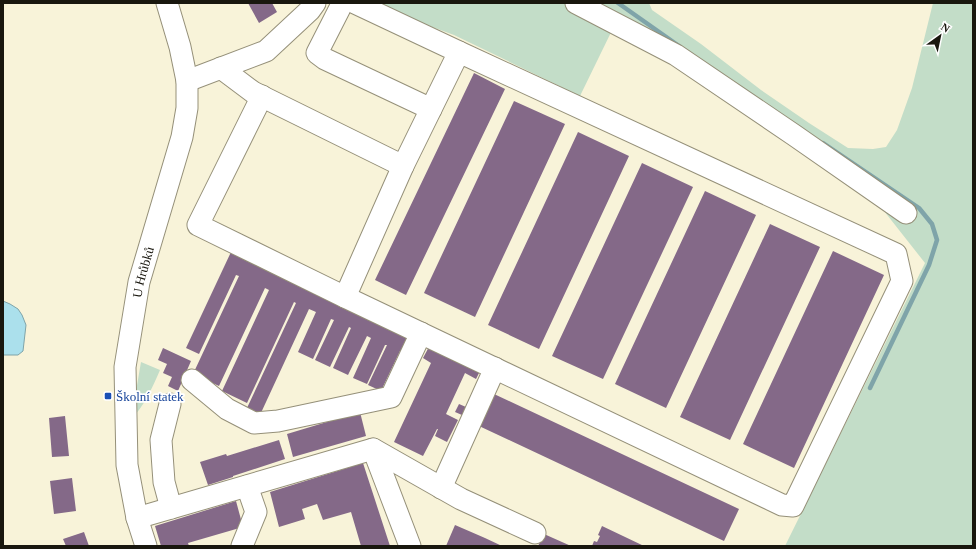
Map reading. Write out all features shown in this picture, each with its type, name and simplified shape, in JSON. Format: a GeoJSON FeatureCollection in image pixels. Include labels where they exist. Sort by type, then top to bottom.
{"type":"FeatureCollection","features":[{"type":"Feature","properties":{"kind":"street","name":"U Hrůbků"},"geometry":{"type":"LineString","coordinates":[[146,546],[137,518],[127,466],[125,367],[139,282],[182,137],[187,108],[187,81],[180,47],[167,3]]}},
{"type":"Feature","properties":{"kind":"street"},"geometry":{"type":"LineString","coordinates":[[187,81],[266,51],[310,10],[315,3]]}},
{"type":"Feature","properties":{"kind":"street"},"geometry":{"type":"LineString","coordinates":[[344,3],[342,4],[317,53],[325,59],[431,109]]}},
{"type":"Feature","properties":{"kind":"street"},"geometry":{"type":"LineString","coordinates":[[262,96],[198,225],[782,505],[793,506],[902,281],[896,254],[355,3]]}},
{"type":"Feature","properties":{"kind":"street"},"geometry":{"type":"LineString","coordinates":[[576,3],[676,55],[906,213]]}},
{"type":"Feature","properties":{"kind":"street"},"geometry":{"type":"LineString","coordinates":[[345,296],[403,166],[459,52]]}},
{"type":"Feature","properties":{"kind":"street"},"geometry":{"type":"LineString","coordinates":[[221,68],[253,92],[403,166]]}},
{"type":"Feature","properties":{"kind":"street"},"geometry":{"type":"LineString","coordinates":[[192,380],[228,409],[254,423],[278,421],[391,397],[421,333]]}},
{"type":"Feature","properties":{"kind":"street"},"geometry":{"type":"LineString","coordinates":[[441,488],[494,368]]}},
{"type":"Feature","properties":{"kind":"street"},"geometry":{"type":"LineString","coordinates":[[170,404],[161,440],[164,482],[171,508]]}},
{"type":"Feature","properties":{"kind":"street"},"geometry":{"type":"LineString","coordinates":[[137,518],[373,449],[461,499],[535,533]]}},
{"type":"Feature","properties":{"kind":"street"},"geometry":{"type":"LineString","coordinates":[[373,449],[410,546]]}},
{"type":"Feature","properties":{"kind":"street"},"geometry":{"type":"LineString","coordinates":[[242,546],[256,512],[247,486]]}},
{"type":"Feature","properties":{"kind":"green space"},"geometry":{"type":"Polygon","coordinates":[[[367,3],[649,3],[652,10],[701,44],[761,90],[809,123],[848,148],[873,149],[886,147],[897,130],[912,88],[933,3],[973,3],[973,546],[785,546],[925,263],[847,164],[618,18],[580,96],[454,35],[367,3]]]}},
{"type":"Feature","properties":{"kind":"green space"},"geometry":{"type":"Polygon","coordinates":[[[141,362],[160,370],[147,398],[136,414],[135,397],[141,362]]]}},
{"type":"Feature","properties":{"kind":"water"},"geometry":{"type":"Polygon","coordinates":[[[3,301],[18,309],[26,325],[23,351],[18,355],[3,355],[3,301]]]}},
{"type":"Feature","properties":{"kind":"building"},"geometry":{"type":"Polygon","coordinates":[[[248,3],[272,3],[277,12],[259,23],[248,3]]]}},
{"type":"Feature","properties":{"kind":"building"},"geometry":{"type":"Polygon","coordinates":[[[474,73],[505,89],[406,295],[375,280],[474,73]]]}},
{"type":"Feature","properties":{"kind":"building"},"geometry":{"type":"Polygon","coordinates":[[[514,101],[565,124],[475,317],[424,293],[514,101]]]}},
{"type":"Feature","properties":{"kind":"building"},"geometry":{"type":"Polygon","coordinates":[[[578,132],[629,156],[539,349],[488,325],[578,132]]]}},
{"type":"Feature","properties":{"kind":"building"},"geometry":{"type":"Polygon","coordinates":[[[642,163],[693,187],[603,379],[552,356],[642,163]]]}},
{"type":"Feature","properties":{"kind":"building"},"geometry":{"type":"Polygon","coordinates":[[[705,191],[756,215],[666,408],[615,384],[705,191]]]}},
{"type":"Feature","properties":{"kind":"building"},"geometry":{"type":"Polygon","coordinates":[[[770,224],[820,247],[730,440],[680,417],[770,224]]]}},
{"type":"Feature","properties":{"kind":"building"},"geometry":{"type":"Polygon","coordinates":[[[833,251],[884,275],[794,468],[743,444],[833,251]]]}},
{"type":"Feature","properties":{"kind":"building"},"geometry":{"type":"Polygon","coordinates":[[[231,252],[412,337],[404,353],[400,351],[381,391],[368,385],[387,345],[385,345],[367,384],[353,378],[371,338],[367,336],[348,375],[333,368],[351,328],[349,327],[330,367],[315,360],[334,320],[331,319],[313,359],[298,352],[316,312],[309,309],[260,415],[247,408],[296,303],[294,302],[247,403],[222,391],[269,290],[265,288],[219,386],[193,374],[239,276],[236,275],[199,354],[186,348],[231,252]]]}},
{"type":"Feature","properties":{"kind":"building"},"geometry":{"type":"Polygon","coordinates":[[[430,345],[481,369],[476,379],[465,373],[446,414],[458,420],[447,442],[435,436],[437,429],[423,456],[394,442],[431,363],[423,358],[430,345]]]}},
{"type":"Feature","properties":{"kind":"building"},"geometry":{"type":"Polygon","coordinates":[[[163,348],[191,361],[178,391],[168,386],[172,377],[163,373],[167,364],[158,360],[163,348]]]}},
{"type":"Feature","properties":{"kind":"building"},"geometry":{"type":"Polygon","coordinates":[[[494,394],[739,509],[724,541],[479,426],[494,394]]]}},
{"type":"Feature","properties":{"kind":"building"},"geometry":{"type":"Polygon","coordinates":[[[459,404],[466,407],[462,415],[455,412],[459,404]]]}},
{"type":"Feature","properties":{"kind":"building"},"geometry":{"type":"Polygon","coordinates":[[[360,412],[366,436],[293,457],[287,434],[360,412]]]}},
{"type":"Feature","properties":{"kind":"building"},"geometry":{"type":"Polygon","coordinates":[[[65,416],[69,456],[52,457],[49,418],[65,416]]]}},
{"type":"Feature","properties":{"kind":"building"},"geometry":{"type":"Polygon","coordinates":[[[279,440],[285,459],[208,485],[200,462],[226,454],[227,456],[279,440]]]}},
{"type":"Feature","properties":{"kind":"building"},"geometry":{"type":"Polygon","coordinates":[[[363,463],[390,546],[361,546],[351,512],[323,520],[317,504],[302,509],[305,519],[279,527],[270,492],[363,463]]]}},
{"type":"Feature","properties":{"kind":"building"},"geometry":{"type":"Polygon","coordinates":[[[72,478],[76,511],[54,514],[50,481],[72,478]]]}},
{"type":"Feature","properties":{"kind":"building"},"geometry":{"type":"Polygon","coordinates":[[[236,501],[243,527],[188,543],[189,546],[161,546],[155,526],[236,501]]]}},
{"type":"Feature","properties":{"kind":"building"},"geometry":{"type":"Polygon","coordinates":[[[455,525],[485,538],[502,546],[446,546],[455,525]]]}},
{"type":"Feature","properties":{"kind":"building"},"geometry":{"type":"Polygon","coordinates":[[[602,526],[644,546],[592,546],[594,541],[597,542],[600,536],[598,535],[602,526]]]}},
{"type":"Feature","properties":{"kind":"building"},"geometry":{"type":"Polygon","coordinates":[[[84,532],[89,546],[66,546],[63,539],[84,532]]]}},
{"type":"Feature","properties":{"kind":"building"},"geometry":{"type":"Polygon","coordinates":[[[544,534],[571,546],[538,546],[544,534]]]}},
{"type":"Feature","properties":{"kind":"waterway"},"geometry":{"type":"LineString","coordinates":[[618,3],[679,46]]}},
{"type":"Feature","properties":{"kind":"waterway"},"geometry":{"type":"LineString","coordinates":[[823,143],[919,208],[932,224],[937,240],[929,265],[870,388]]}},
{"type":"Feature","properties":{"kind":"place","name":"Školní statek"},"geometry":{"type":"Point","coordinates":[108,396]}}]}
